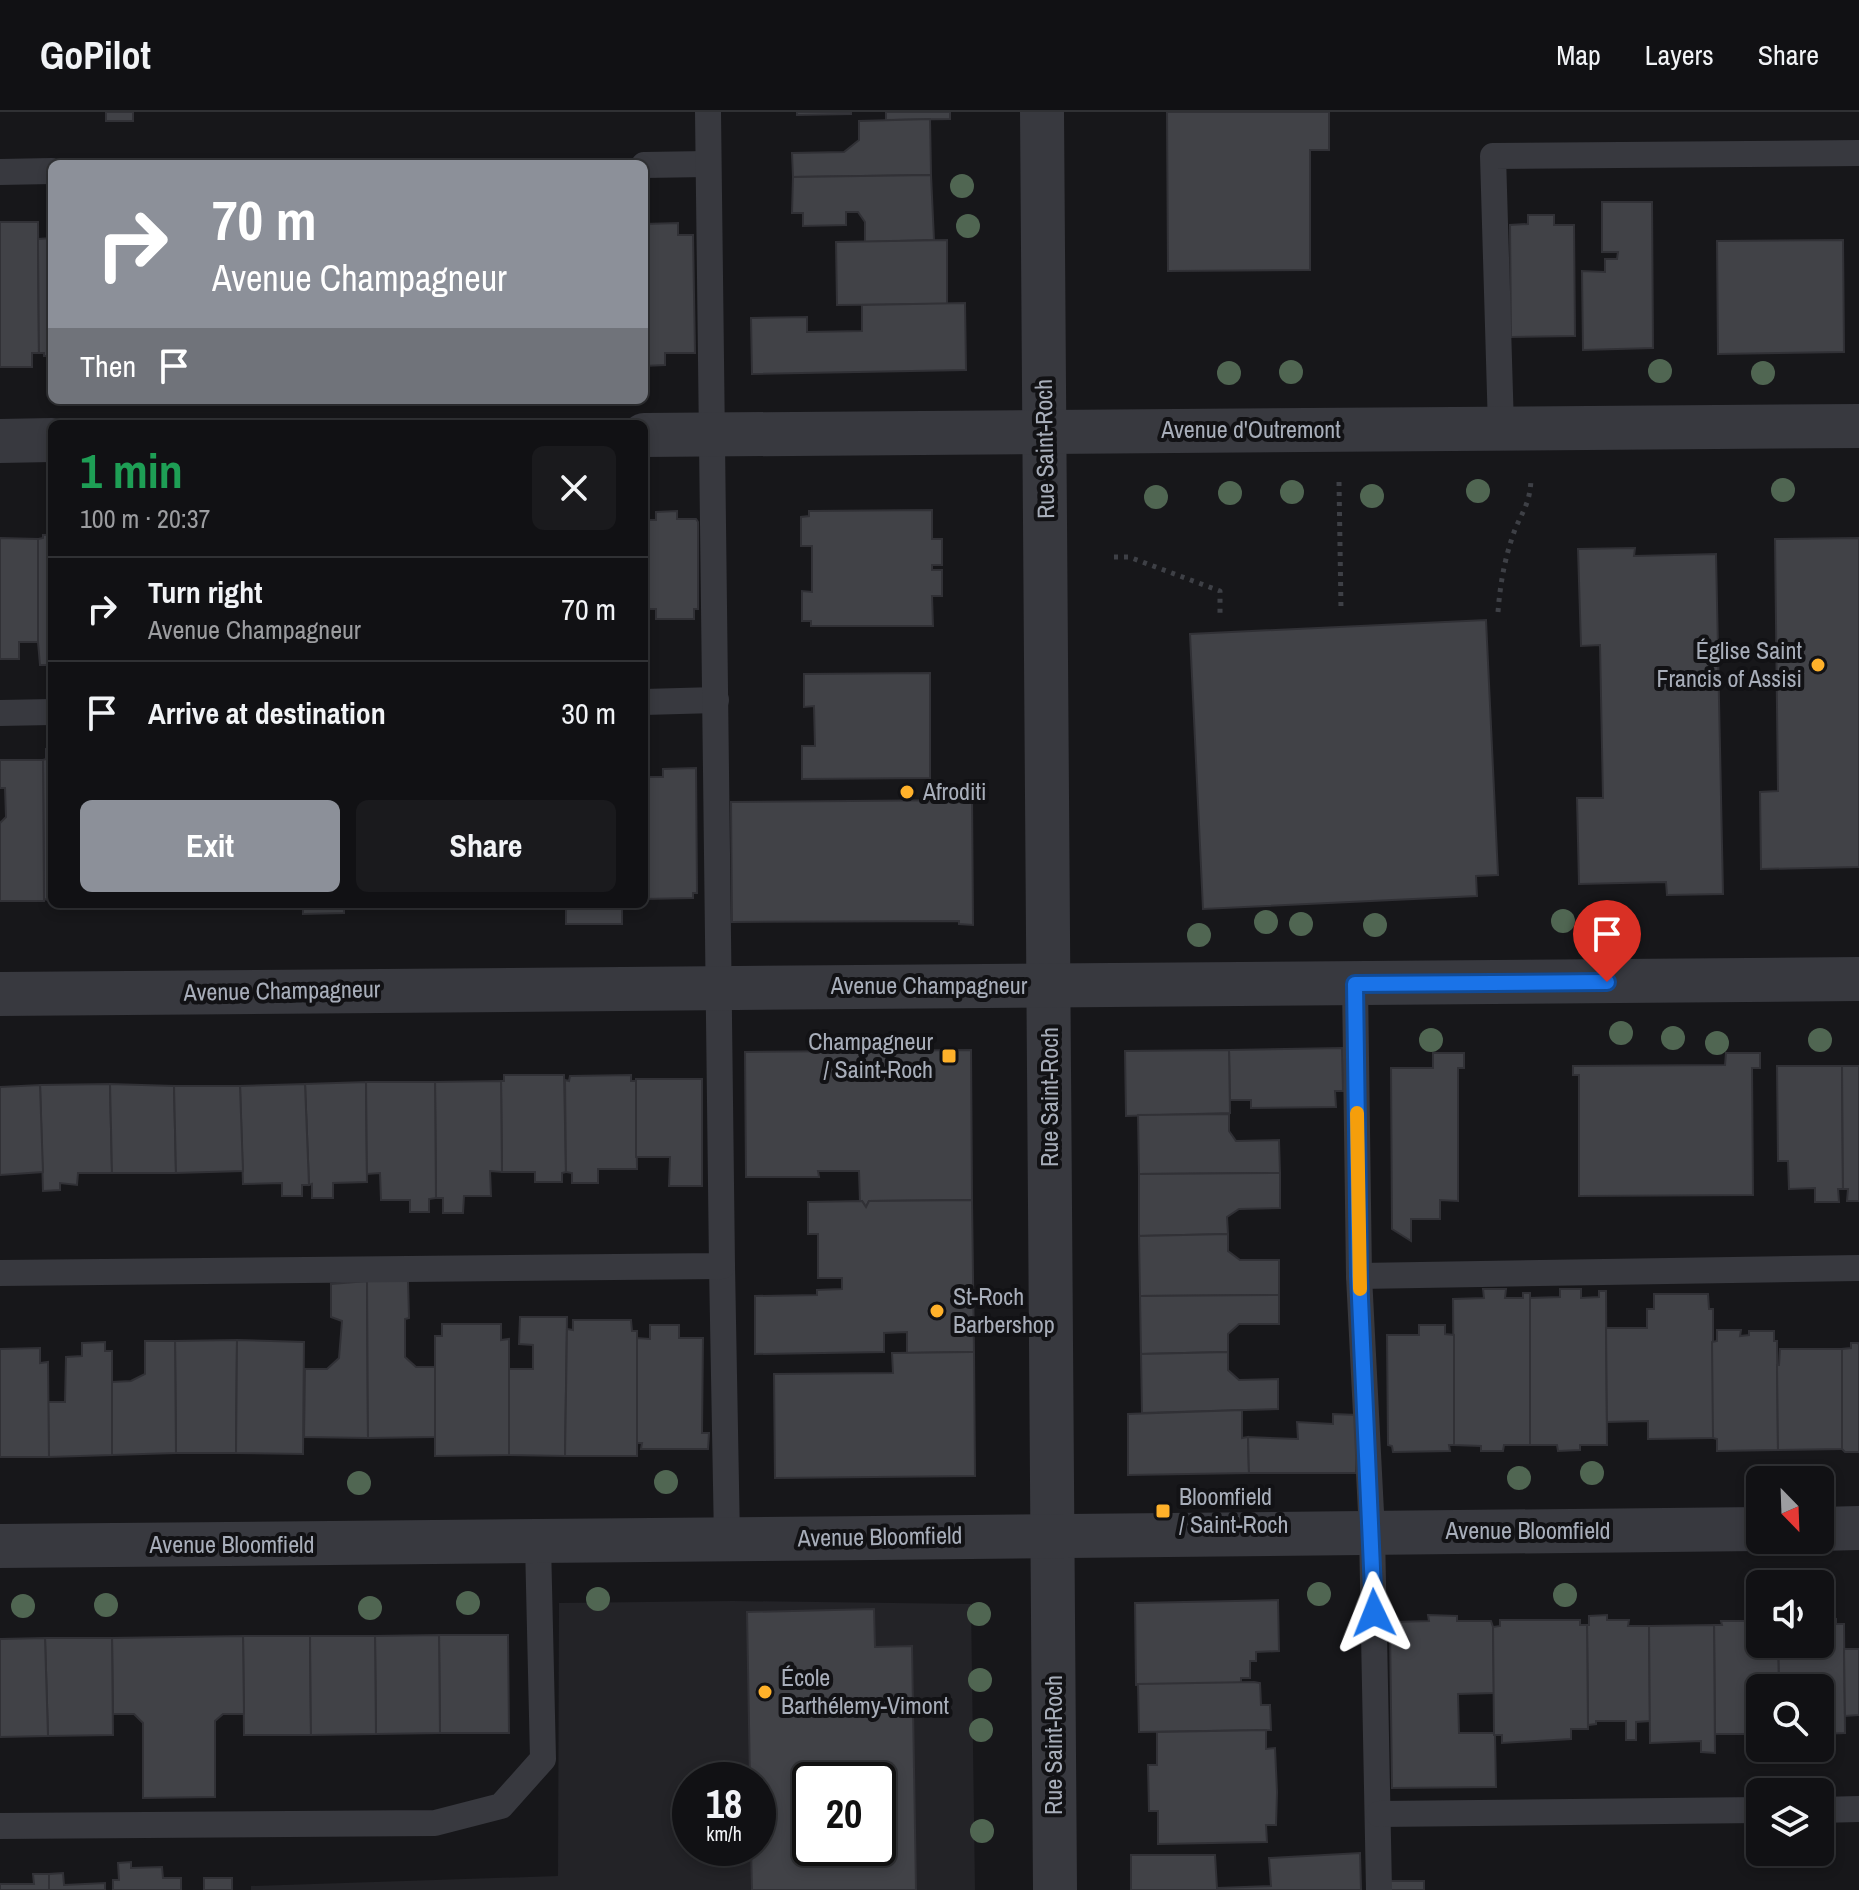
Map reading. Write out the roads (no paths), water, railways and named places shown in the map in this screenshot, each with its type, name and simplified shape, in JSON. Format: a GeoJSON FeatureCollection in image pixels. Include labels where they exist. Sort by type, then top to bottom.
{"type":"FeatureCollection","features":[{"type":"Feature","properties":{"kind":"street","name":"Rue Saint-Roch"},"geometry":{"type":"LineString","coordinates":[[1042,112],[1055,1890]]}},
{"type":"Feature","properties":{"kind":"street","name":"Avenue d'Outremont"},"geometry":{"type":"LineString","coordinates":[[648,435],[1859,426]]}},
{"type":"Feature","properties":{"kind":"street"},"geometry":{"type":"LineString","coordinates":[[0,441],[48,440]]}},
{"type":"Feature","properties":{"kind":"street","name":"Avenue Champagneur"},"geometry":{"type":"LineString","coordinates":[[0,994],[1859,979]]}},
{"type":"Feature","properties":{"kind":"street"},"geometry":{"type":"LineString","coordinates":[[1834,1529],[1859,1528]]}},
{"type":"Feature","properties":{"kind":"street","name":"Avenue Bloomfield"},"geometry":{"type":"LineString","coordinates":[[0,1546],[1746,1529]]}},
{"type":"Feature","properties":{"kind":"lane"},"geometry":{"type":"LineString","coordinates":[[708,112],[727,1540]]}},
{"type":"Feature","properties":{"kind":"lane"},"geometry":{"type":"LineString","coordinates":[[1516,428],[1493,156],[1859,153]]}},
{"type":"Feature","properties":{"kind":"lane"},"geometry":{"type":"LineString","coordinates":[[648,165],[707,164]]}},
{"type":"Feature","properties":{"kind":"lane"},"geometry":{"type":"LineString","coordinates":[[0,172],[48,171]]}},
{"type":"Feature","properties":{"kind":"lane"},"geometry":{"type":"LineString","coordinates":[[648,702],[716,700]]}},
{"type":"Feature","properties":{"kind":"lane"},"geometry":{"type":"LineString","coordinates":[[0,713],[48,712]]}},
{"type":"Feature","properties":{"kind":"lane"},"geometry":{"type":"LineString","coordinates":[[1355,984],[1359,1276],[1372,1532],[1379,1890]]}},
{"type":"Feature","properties":{"kind":"lane"},"geometry":{"type":"LineString","coordinates":[[0,1273],[722,1266]]}},
{"type":"Feature","properties":{"kind":"lane"},"geometry":{"type":"LineString","coordinates":[[1359,1276],[1859,1268]]}},
{"type":"Feature","properties":{"kind":"lane"},"geometry":{"type":"LineString","coordinates":[[0,1826],[435,1823],[501,1806],[543,1759],[538,1543]]}},
{"type":"Feature","properties":{"kind":"lane"},"geometry":{"type":"LineString","coordinates":[[1834,1810],[1859,1809]]}},
{"type":"Feature","properties":{"kind":"lane"},"geometry":{"type":"LineString","coordinates":[[1379,1814],[1746,1810]]}},
{"type":"Feature","properties":{"kind":"place","name":"Église Saint Francis of Assisi"},"geometry":{"type":"Point","coordinates":[1818,665]}},
{"type":"Feature","properties":{"kind":"place","name":"Afroditi"},"geometry":{"type":"Point","coordinates":[907,792]}},
{"type":"Feature","properties":{"kind":"place","name":"Champagneur / Saint-Roch"},"geometry":{"type":"Point","coordinates":[949,1056]}},
{"type":"Feature","properties":{"kind":"place","name":"St-Roch Barbershop"},"geometry":{"type":"Point","coordinates":[937,1311]}},
{"type":"Feature","properties":{"kind":"place","name":"Bloomfield / Saint-Roch"},"geometry":{"type":"Point","coordinates":[1163,1511]}},
{"type":"Feature","properties":{"kind":"place","name":"École Barthélemy-Vimont"},"geometry":{"type":"Point","coordinates":[765,1692]}}]}
